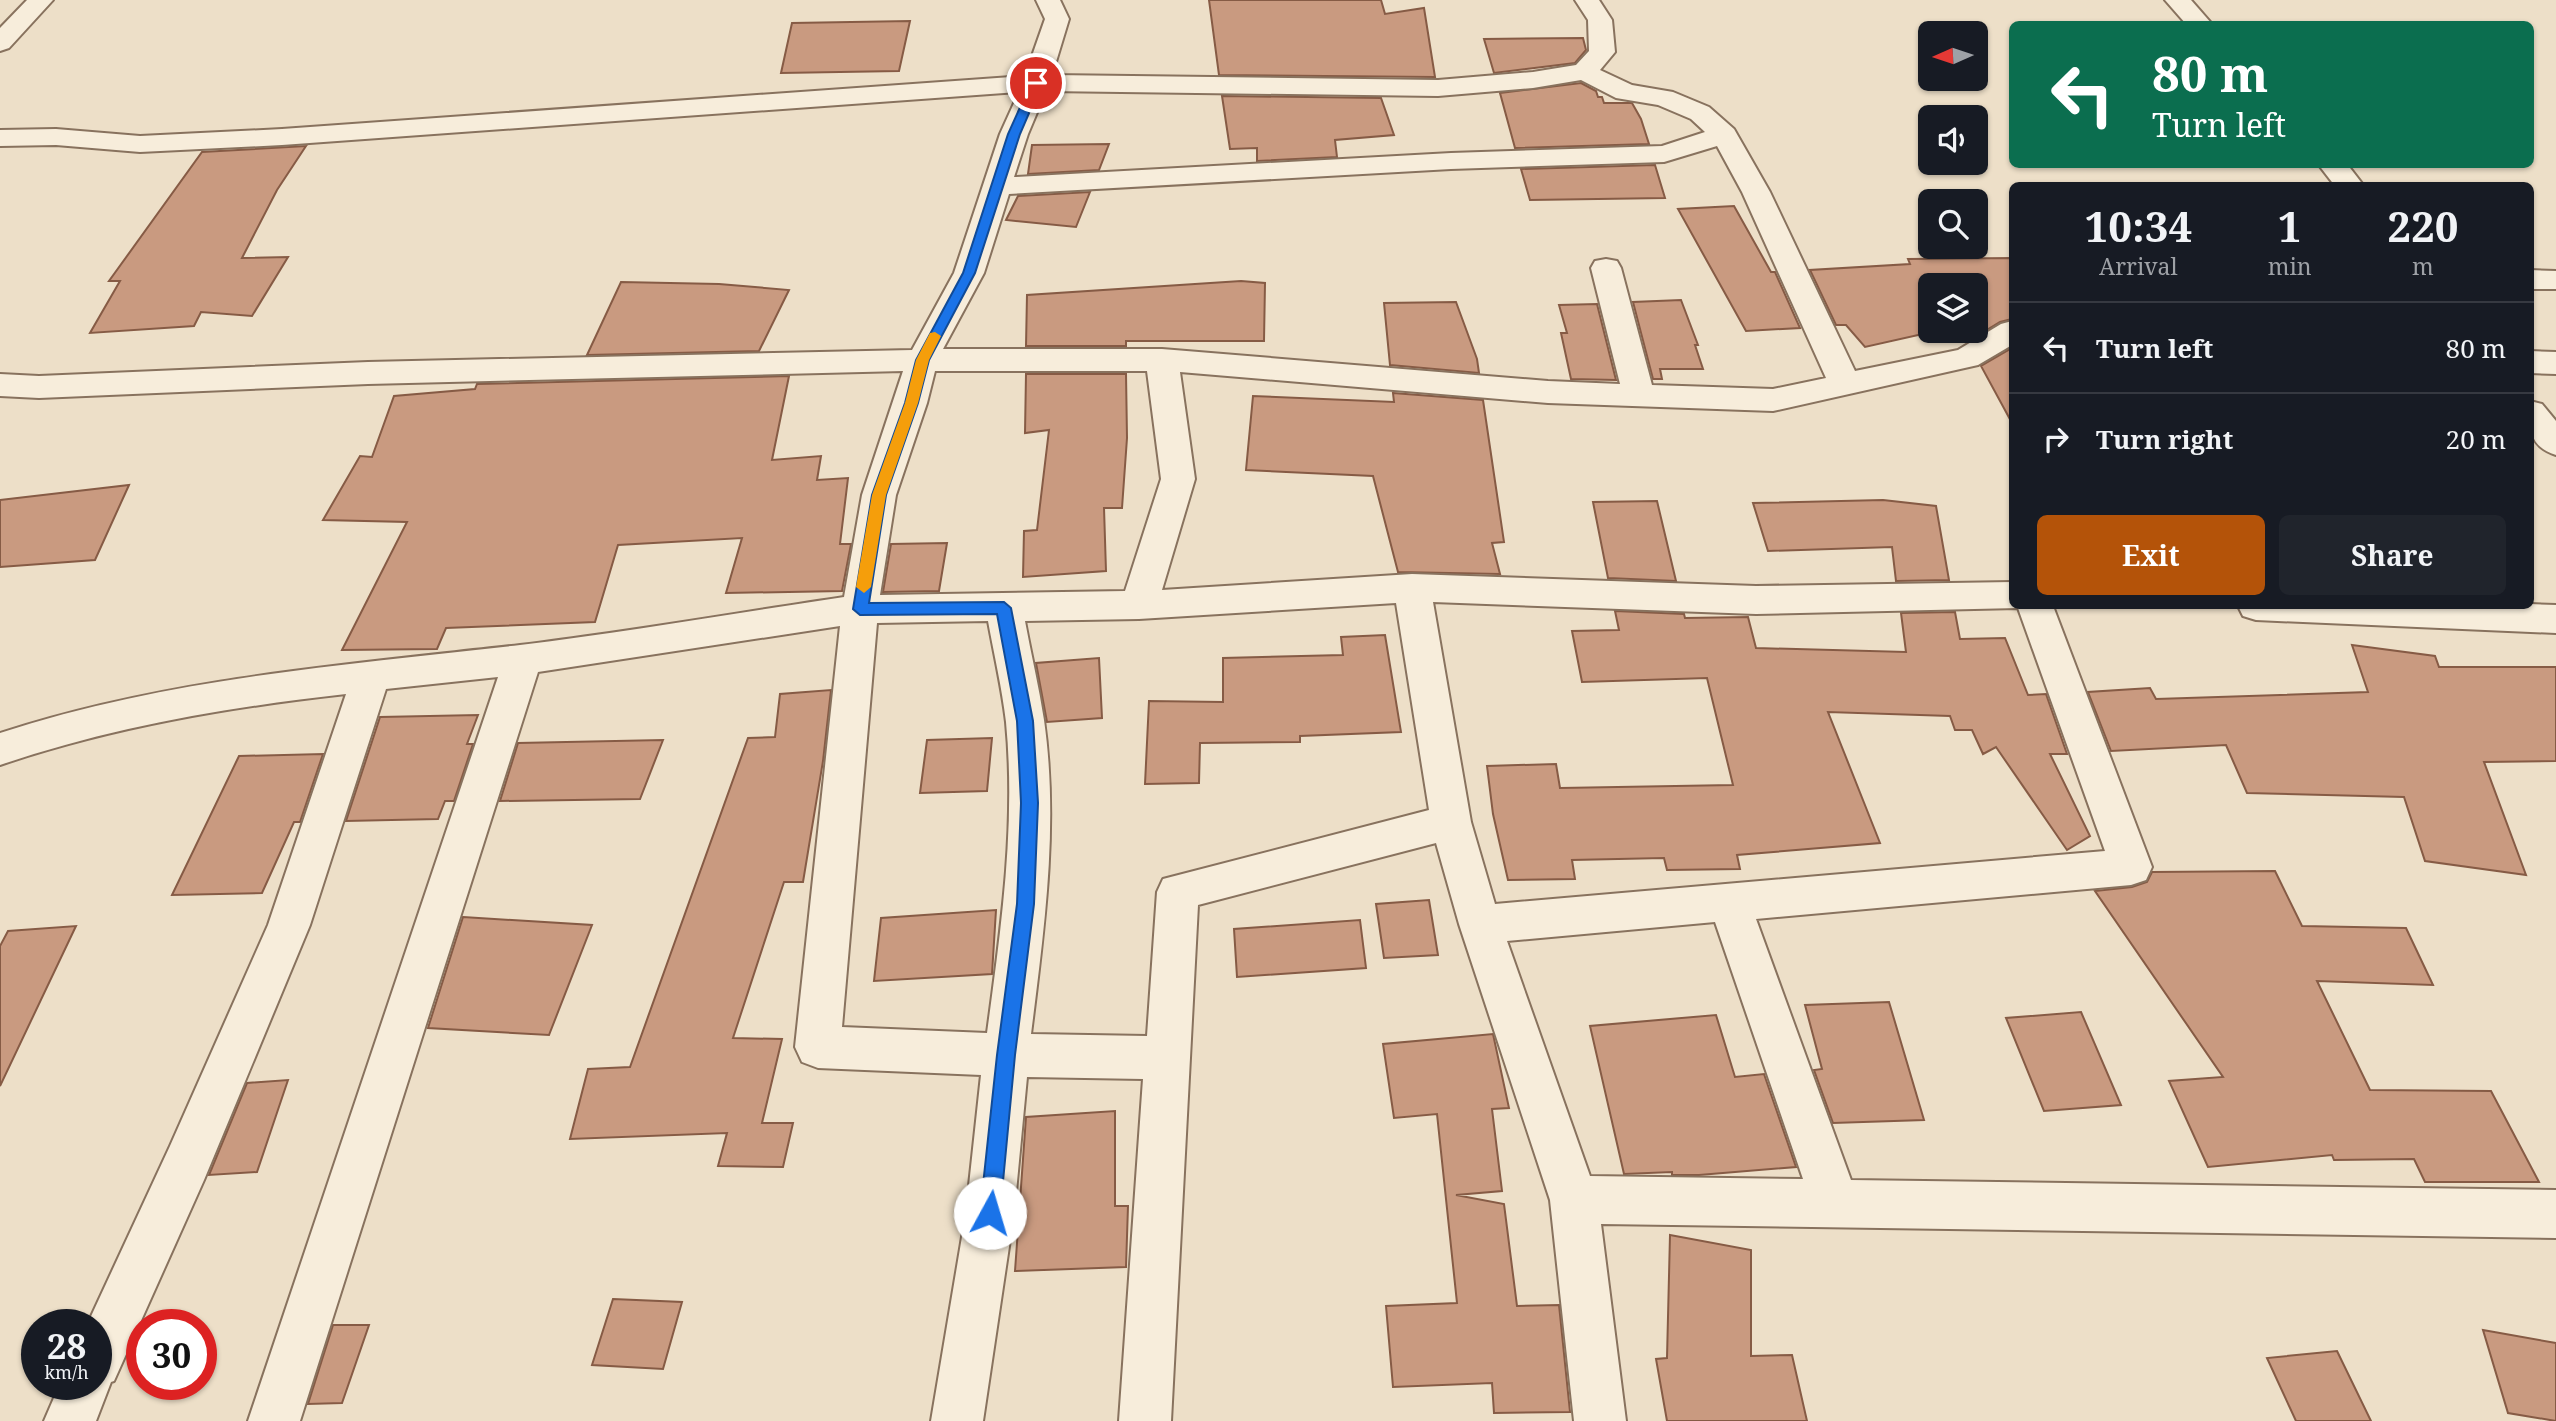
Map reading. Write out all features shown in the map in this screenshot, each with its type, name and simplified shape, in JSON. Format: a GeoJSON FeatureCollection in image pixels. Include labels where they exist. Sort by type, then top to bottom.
{"type":"FeatureCollection","features":[{"type":"Feature","properties":{"kind":"street"},"geometry":{"type":"LineString","coordinates":[[0,43],[41,0]]}},
{"type":"Feature","properties":{"kind":"street"},"geometry":{"type":"LineString","coordinates":[[1048,0],[1057,19],[1036,83],[1014,134],[969,273],[922,360],[911,403],[879,495],[860,609],[818,1047],[1168,1058]]}},
{"type":"Feature","properties":{"kind":"street"},"geometry":{"type":"LineString","coordinates":[[1584,72],[1602,51],[1600,20],[1587,0]]}},
{"type":"Feature","properties":{"kind":"street"},"geometry":{"type":"LineString","coordinates":[[2177,0],[2196,21]]}},
{"type":"Feature","properties":{"kind":"street"},"geometry":{"type":"LineString","coordinates":[[0,138],[57,137],[140,144],[282,138],[1036,83],[1438,88],[1533,80],[1584,72],[1625,92],[1664,98],[1700,113],[1724,135],[1756,192],[1846,386]]}},
{"type":"Feature","properties":{"kind":"street"},"geometry":{"type":"LineString","coordinates":[[999,186],[1451,161],[1664,154],[1724,135]]}},
{"type":"Feature","properties":{"kind":"street"},"geometry":{"type":"LineString","coordinates":[[2335,168],[2347,182]]}},
{"type":"Feature","properties":{"kind":"street"},"geometry":{"type":"LineString","coordinates":[[1606,268],[1639,397]]}},
{"type":"Feature","properties":{"kind":"street"},"geometry":{"type":"LineString","coordinates":[[2534,279],[2556,281]]}},
{"type":"Feature","properties":{"kind":"street"},"geometry":{"type":"LineString","coordinates":[[0,385],[39,387],[368,373],[922,360],[1162,360],[1345,377],[1639,397],[1773,400],[1967,358],[2009,333]]}},
{"type":"Feature","properties":{"kind":"street"},"geometry":{"type":"LineString","coordinates":[[1139,605],[1178,480],[1162,360]]}},
{"type":"Feature","properties":{"kind":"street"},"geometry":{"type":"LineString","coordinates":[[2534,362],[2556,363]]}},
{"type":"Feature","properties":{"kind":"street"},"geometry":{"type":"LineString","coordinates":[[2534,417],[2556,443]]}},
{"type":"Feature","properties":{"kind":"street"},"geometry":{"type":"LineString","coordinates":[[1412,588],[1451,822],[1480,923],[1574,1200],[1600,1421]]}},
{"type":"Feature","properties":{"kind":"street"},"geometry":{"type":"LineString","coordinates":[[0,749],[66,727],[205,698],[280,686],[523,659],[860,609],[1139,605],[1412,588],[1756,600],[2009,596]]}},
{"type":"Feature","properties":{"kind":"street"},"geometry":{"type":"LineString","coordinates":[[957,1421],[990,1213],[1006,1055],[1026,904],[1030,803],[1025,721],[1004,608]]}},
{"type":"Feature","properties":{"kind":"street"},"geometry":{"type":"LineString","coordinates":[[1480,923],[2131,867],[2036,609]]}},
{"type":"Feature","properties":{"kind":"street"},"geometry":{"type":"LineString","coordinates":[[2325,609],[2556,619]]}},
{"type":"Feature","properties":{"kind":"street"},"geometry":{"type":"LineString","coordinates":[[274,1421],[523,659]]}},
{"type":"Feature","properties":{"kind":"street"},"geometry":{"type":"LineString","coordinates":[[112,1328],[187,1163],[289,925],[371,676]]}},
{"type":"Feature","properties":{"kind":"street"},"geometry":{"type":"LineString","coordinates":[[1145,1421],[1178,892],[1451,822]]}},
{"type":"Feature","properties":{"kind":"street"},"geometry":{"type":"LineString","coordinates":[[1729,902],[1835,1203]]}},
{"type":"Feature","properties":{"kind":"street"},"geometry":{"type":"LineString","coordinates":[[1574,1200],[2556,1214]]}},
{"type":"Feature","properties":{"kind":"street"},"geometry":{"type":"LineString","coordinates":[[70,1421],[79,1400]]}},
{"type":"Feature","properties":{"kind":"building"},"geometry":{"type":"Polygon","coordinates":[[[1209,0],[1381,0],[1385,14],[1424,8],[1435,77],[1219,75],[1209,0]]]}},
{"type":"Feature","properties":{"kind":"building"},"geometry":{"type":"Polygon","coordinates":[[[910,21],[899,71],[781,73],[792,23],[910,21]]]}},
{"type":"Feature","properties":{"kind":"building"},"geometry":{"type":"Polygon","coordinates":[[[1583,38],[1586,50],[1575,63],[1494,73],[1484,39],[1583,38]]]}},
{"type":"Feature","properties":{"kind":"building"},"geometry":{"type":"Polygon","coordinates":[[[1581,83],[1596,91],[1604,103],[1632,103],[1641,119],[1649,144],[1515,148],[1500,93],[1581,83]]]}},
{"type":"Feature","properties":{"kind":"building"},"geometry":{"type":"Polygon","coordinates":[[[1222,96],[1381,98],[1394,135],[1335,140],[1337,157],[1257,161],[1257,148],[1230,149],[1222,96]]]}},
{"type":"Feature","properties":{"kind":"building"},"geometry":{"type":"Polygon","coordinates":[[[1109,144],[1099,170],[1028,174],[1032,145],[1109,144]]]}},
{"type":"Feature","properties":{"kind":"building"},"geometry":{"type":"Polygon","coordinates":[[[306,146],[277,190],[242,258],[288,257],[252,316],[201,312],[194,326],[90,333],[120,281],[109,281],[202,152],[306,146]]]}},
{"type":"Feature","properties":{"kind":"building"},"geometry":{"type":"Polygon","coordinates":[[[1655,165],[1665,198],[1530,200],[1521,169],[1655,165]]]}},
{"type":"Feature","properties":{"kind":"building"},"geometry":{"type":"Polygon","coordinates":[[[1090,192],[1076,227],[1006,220],[1018,196],[1090,192]]]}},
{"type":"Feature","properties":{"kind":"building"},"geometry":{"type":"Polygon","coordinates":[[[1734,206],[1771,272],[1775,272],[1800,328],[1746,331],[1678,209],[1734,206]]]}},
{"type":"Feature","properties":{"kind":"building"},"geometry":{"type":"Polygon","coordinates":[[[2009,258],[2009,320],[1988,329],[1988,273],[1918,273],[1918,335],[1865,347],[1846,325],[1836,325],[1810,270],[1910,264],[1908,259],[2009,258]]]}},
{"type":"Feature","properties":{"kind":"building"},"geometry":{"type":"Polygon","coordinates":[[[1241,281],[1265,283],[1264,341],[1126,341],[1126,346],[1026,346],[1027,295],[1241,281]]]}},
{"type":"Feature","properties":{"kind":"building"},"geometry":{"type":"Polygon","coordinates":[[[621,282],[719,284],[789,290],[759,351],[587,355],[621,282]]]}},
{"type":"Feature","properties":{"kind":"building"},"geometry":{"type":"Polygon","coordinates":[[[1681,300],[1698,345],[1695,345],[1703,369],[1660,369],[1662,379],[1653,379],[1633,302],[1681,300]]]}},
{"type":"Feature","properties":{"kind":"building"},"geometry":{"type":"Polygon","coordinates":[[[1456,302],[1477,359],[1479,373],[1390,365],[1384,303],[1456,302]]]}},
{"type":"Feature","properties":{"kind":"building"},"geometry":{"type":"Polygon","coordinates":[[[1597,304],[1616,380],[1571,379],[1561,333],[1567,333],[1559,305],[1597,304]]]}},
{"type":"Feature","properties":{"kind":"building"},"geometry":{"type":"Polygon","coordinates":[[[2009,350],[2009,417],[1981,366],[2009,350]]]}},
{"type":"Feature","properties":{"kind":"building"},"geometry":{"type":"Polygon","coordinates":[[[1026,374],[1126,374],[1127,438],[1122,508],[1104,508],[1106,571],[1023,577],[1024,531],[1037,530],[1049,430],[1025,433],[1026,374]]]}},
{"type":"Feature","properties":{"kind":"building"},"geometry":{"type":"Polygon","coordinates":[[[789,376],[772,460],[821,456],[817,480],[848,478],[840,544],[851,544],[842,591],[726,593],[742,538],[618,545],[595,622],[446,628],[437,649],[342,650],[407,522],[323,520],[360,456],[372,457],[394,396],[475,389],[477,384],[789,376]]]}},
{"type":"Feature","properties":{"kind":"building"},"geometry":{"type":"Polygon","coordinates":[[[1393,393],[1483,400],[1504,542],[1492,543],[1500,574],[1398,572],[1373,476],[1246,470],[1253,396],[1394,402],[1393,393]]]}},
{"type":"Feature","properties":{"kind":"building"},"geometry":{"type":"Polygon","coordinates":[[[129,485],[95,560],[0,567],[0,500],[129,485]]]}},
{"type":"Feature","properties":{"kind":"building"},"geometry":{"type":"Polygon","coordinates":[[[1883,500],[1936,506],[1949,580],[1896,581],[1892,547],[1768,551],[1753,503],[1883,500]]]}},
{"type":"Feature","properties":{"kind":"building"},"geometry":{"type":"Polygon","coordinates":[[[1657,501],[1676,581],[1608,578],[1593,502],[1657,501]]]}},
{"type":"Feature","properties":{"kind":"building"},"geometry":{"type":"Polygon","coordinates":[[[947,543],[939,591],[883,592],[891,544],[947,543]]]}},
{"type":"Feature","properties":{"kind":"building"},"geometry":{"type":"Polygon","coordinates":[[[1615,611],[1684,614],[1685,618],[1748,617],[1756,648],[1906,652],[1901,613],[1955,612],[1960,639],[2005,638],[2028,695],[2046,694],[2067,754],[2050,754],[2090,836],[2067,850],[1996,747],[1983,754],[1972,730],[1955,730],[1950,716],[1828,712],[1880,843],[1737,855],[1740,869],[1667,870],[1664,858],[1572,860],[1575,879],[1508,880],[1493,814],[1487,766],[1556,764],[1560,788],[1733,785],[1707,678],[1582,682],[1572,631],[1619,630],[1615,611]]]}},
{"type":"Feature","properties":{"kind":"building"},"geometry":{"type":"Polygon","coordinates":[[[1385,635],[1401,732],[1300,736],[1300,742],[1200,743],[1199,783],[1145,784],[1149,701],[1223,702],[1223,658],[1343,655],[1341,637],[1385,635]]]}},
{"type":"Feature","properties":{"kind":"building"},"geometry":{"type":"Polygon","coordinates":[[[2352,645],[2435,656],[2439,667],[2556,667],[2556,761],[2484,762],[2526,875],[2425,861],[2404,797],[2247,793],[2226,745],[2111,751],[2088,692],[2150,688],[2156,699],[2368,692],[2352,645]]]}},
{"type":"Feature","properties":{"kind":"building"},"geometry":{"type":"Polygon","coordinates":[[[1099,658],[1102,718],[1047,722],[1036,663],[1099,658]]]}},
{"type":"Feature","properties":{"kind":"building"},"geometry":{"type":"Polygon","coordinates":[[[831,690],[823,761],[803,882],[784,882],[733,1038],[782,1039],[762,1123],[793,1123],[783,1167],[718,1166],[727,1133],[570,1139],[588,1069],[630,1067],[748,738],[775,737],[780,694],[831,690]]]}},
{"type":"Feature","properties":{"kind":"building"},"geometry":{"type":"Polygon","coordinates":[[[478,715],[467,744],[473,744],[454,801],[445,801],[438,819],[346,821],[380,717],[478,715]]]}},
{"type":"Feature","properties":{"kind":"building"},"geometry":{"type":"Polygon","coordinates":[[[992,738],[987,791],[920,793],[927,740],[992,738]]]}},
{"type":"Feature","properties":{"kind":"building"},"geometry":{"type":"Polygon","coordinates":[[[663,740],[640,799],[500,801],[518,743],[663,740]]]}},
{"type":"Feature","properties":{"kind":"building"},"geometry":{"type":"Polygon","coordinates":[[[323,754],[300,822],[294,822],[262,893],[172,895],[239,756],[323,754]]]}},
{"type":"Feature","properties":{"kind":"building"},"geometry":{"type":"Polygon","coordinates":[[[2275,871],[2302,926],[2406,928],[2433,985],[2317,981],[2370,1090],[2491,1091],[2539,1182],[2425,1182],[2414,1159],[2334,1160],[2332,1155],[2208,1167],[2169,1081],[2223,1077],[2095,891],[2132,887],[2147,882],[2152,872],[2275,871]]]}},
{"type":"Feature","properties":{"kind":"building"},"geometry":{"type":"Polygon","coordinates":[[[1429,900],[1438,955],[1384,958],[1376,904],[1429,900]]]}},
{"type":"Feature","properties":{"kind":"building"},"geometry":{"type":"Polygon","coordinates":[[[996,910],[992,974],[874,981],[881,918],[996,910]]]}},
{"type":"Feature","properties":{"kind":"building"},"geometry":{"type":"Polygon","coordinates":[[[463,917],[592,925],[549,1035],[428,1028],[463,917]]]}},
{"type":"Feature","properties":{"kind":"building"},"geometry":{"type":"Polygon","coordinates":[[[1360,920],[1366,968],[1237,977],[1234,929],[1360,920]]]}},
{"type":"Feature","properties":{"kind":"building"},"geometry":{"type":"Polygon","coordinates":[[[76,926],[0,1086],[0,946],[8,931],[76,926]]]}},
{"type":"Feature","properties":{"kind":"building"},"geometry":{"type":"Polygon","coordinates":[[[1889,1002],[1924,1120],[1833,1123],[1814,1070],[1822,1069],[1805,1005],[1889,1002]]]}},
{"type":"Feature","properties":{"kind":"building"},"geometry":{"type":"Polygon","coordinates":[[[2081,1012],[2121,1105],[2044,1111],[2006,1018],[2081,1012]]]}},
{"type":"Feature","properties":{"kind":"building"},"geometry":{"type":"Polygon","coordinates":[[[1716,1015],[1735,1077],[1764,1074],[1796,1167],[1699,1175],[1672,1175],[1672,1172],[1624,1174],[1590,1026],[1716,1015]]]}},
{"type":"Feature","properties":{"kind":"building"},"geometry":{"type":"Polygon","coordinates":[[[1493,1034],[1509,1108],[1492,1109],[1502,1191],[1456,1195],[1504,1204],[1517,1306],[1559,1305],[1570,1412],[1494,1413],[1492,1383],[1393,1387],[1386,1306],[1457,1303],[1437,1114],[1394,1118],[1383,1044],[1493,1034]]]}},
{"type":"Feature","properties":{"kind":"building"},"geometry":{"type":"Polygon","coordinates":[[[288,1080],[257,1172],[209,1175],[247,1083],[288,1080]]]}},
{"type":"Feature","properties":{"kind":"building"},"geometry":{"type":"Polygon","coordinates":[[[1115,1111],[1115,1206],[1128,1206],[1126,1267],[1015,1271],[1026,1117],[1115,1111]]]}},
{"type":"Feature","properties":{"kind":"building"},"geometry":{"type":"Polygon","coordinates":[[[1670,1235],[1751,1250],[1751,1356],[1792,1355],[1807,1421],[1667,1421],[1656,1359],[1667,1358],[1670,1235]]]}},
{"type":"Feature","properties":{"kind":"building"},"geometry":{"type":"Polygon","coordinates":[[[613,1299],[682,1302],[663,1369],[592,1365],[613,1299]]]}},
{"type":"Feature","properties":{"kind":"building"},"geometry":{"type":"Polygon","coordinates":[[[333,1325],[369,1325],[342,1403],[308,1404],[333,1325]]]}},
{"type":"Feature","properties":{"kind":"building"},"geometry":{"type":"Polygon","coordinates":[[[2483,1330],[2556,1343],[2556,1421],[2508,1413],[2483,1330]]]}},
{"type":"Feature","properties":{"kind":"building"},"geometry":{"type":"Polygon","coordinates":[[[2337,1351],[2371,1421],[2296,1421],[2267,1358],[2337,1351]]]}},
{"type":"Feature","properties":{"kind":"slow traffic"},"geometry":{"type":"LineString","coordinates":[[864,587],[879,495],[911,403],[922,360],[935,336]]}},
{"type":"Feature","properties":{"kind":"route"},"geometry":{"type":"LineString","coordinates":[[990,1213],[1006,1055],[1026,904],[1030,803],[1025,721],[1004,608],[860,609],[879,495],[911,403],[922,360],[969,273],[1014,134],[1036,83]]}}]}
